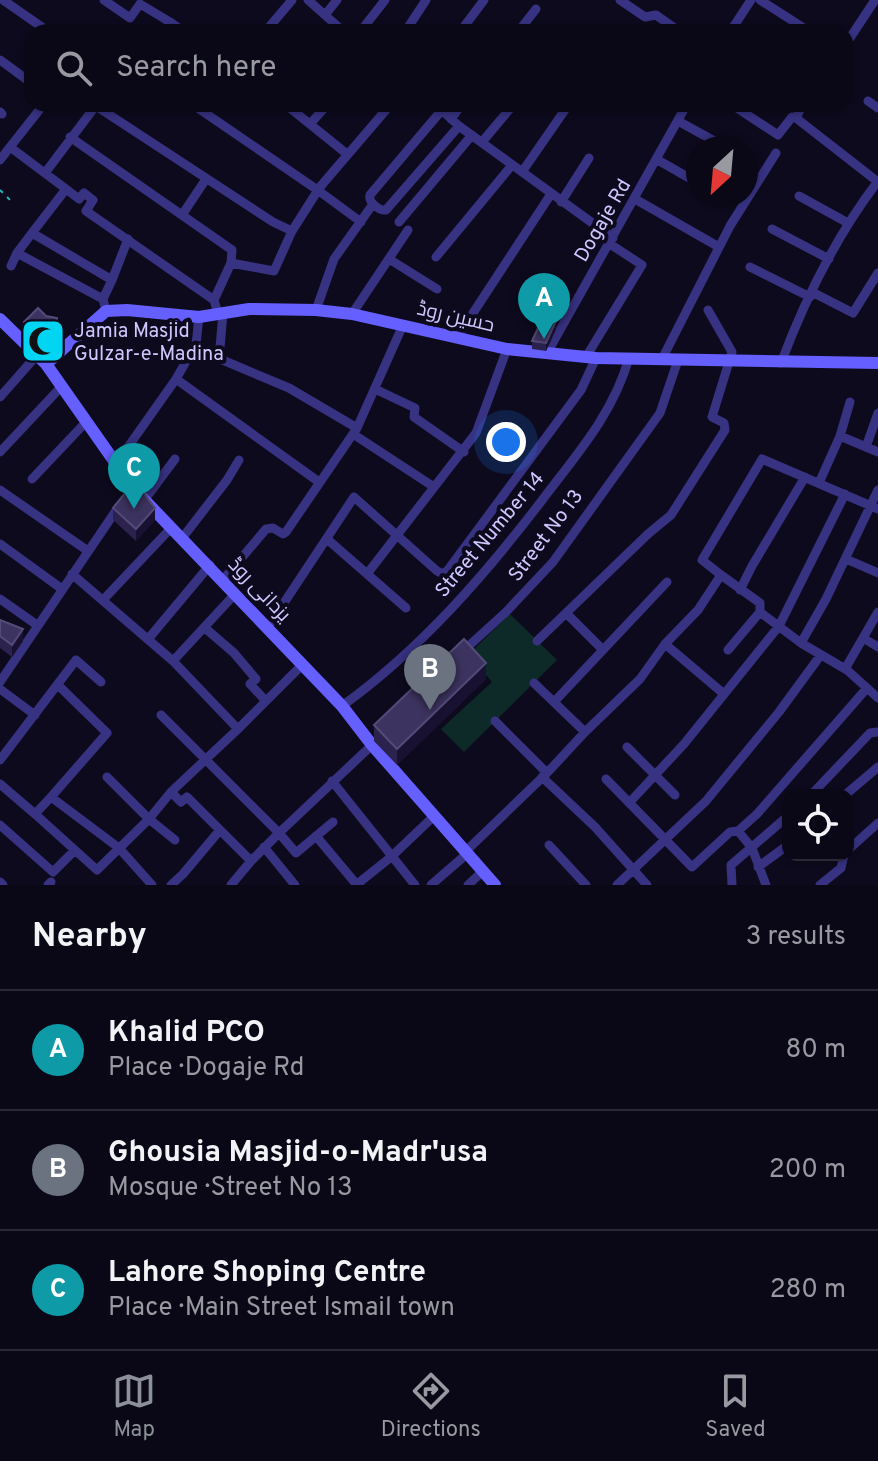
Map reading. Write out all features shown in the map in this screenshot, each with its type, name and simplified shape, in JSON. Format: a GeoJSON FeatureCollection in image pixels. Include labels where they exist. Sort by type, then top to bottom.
{"type":"FeatureCollection","features":[{"type":"Feature","properties":{"kind":"street"},"geometry":{"type":"LineString","coordinates":[[3,0],[38,24]]}},
{"type":"Feature","properties":{"kind":"street"},"geometry":{"type":"LineString","coordinates":[[104,0],[130,18],[140,4],[173,24]]}},
{"type":"Feature","properties":{"kind":"street"},"geometry":{"type":"LineString","coordinates":[[272,24],[288,4],[276,0]]}},
{"type":"Feature","properties":{"kind":"street"},"geometry":{"type":"LineString","coordinates":[[308,0],[325,15],[329,24]]}},
{"type":"Feature","properties":{"kind":"street"},"geometry":{"type":"LineString","coordinates":[[325,15],[337,0]]}},
{"type":"Feature","properties":{"kind":"street"},"geometry":{"type":"LineString","coordinates":[[366,24],[385,0]]}},
{"type":"Feature","properties":{"kind":"street"},"geometry":{"type":"LineString","coordinates":[[410,24],[426,0]]}},
{"type":"Feature","properties":{"kind":"street"},"geometry":{"type":"LineString","coordinates":[[466,24],[484,0]]}},
{"type":"Feature","properties":{"kind":"street"},"geometry":{"type":"LineString","coordinates":[[620,0],[645,17],[656,15],[669,24]]}},
{"type":"Feature","properties":{"kind":"street"},"geometry":{"type":"LineString","coordinates":[[735,24],[751,0]]}},
{"type":"Feature","properties":{"kind":"street"},"geometry":{"type":"LineString","coordinates":[[760,0],[798,24]]}},
{"type":"Feature","properties":{"kind":"street"},"geometry":{"type":"LineString","coordinates":[[854,32],[875,0]]}},
{"type":"Feature","properties":{"kind":"street"},"geometry":{"type":"LineString","coordinates":[[524,24],[536,9]]}},
{"type":"Feature","properties":{"kind":"street"},"geometry":{"type":"LineString","coordinates":[[0,60],[24,78]]}},
{"type":"Feature","properties":{"kind":"street"},"geometry":{"type":"LineString","coordinates":[[868,101],[878,108]]}},
{"type":"Feature","properties":{"kind":"street"},"geometry":{"type":"LineString","coordinates":[[0,160],[38,112]]}},
{"type":"Feature","properties":{"kind":"street"},"geometry":{"type":"LineString","coordinates":[[45,173],[91,112]]}},
{"type":"Feature","properties":{"kind":"street"},"geometry":{"type":"LineString","coordinates":[[107,112],[206,179],[292,231]]}},
{"type":"Feature","properties":{"kind":"street"},"geometry":{"type":"LineString","coordinates":[[204,112],[361,222]]}},
{"type":"Feature","properties":{"kind":"street"},"geometry":{"type":"LineString","coordinates":[[295,112],[347,154]]}},
{"type":"Feature","properties":{"kind":"street"},"geometry":{"type":"LineString","coordinates":[[310,124],[321,112]]}},
{"type":"Feature","properties":{"kind":"street"},"geometry":{"type":"LineString","coordinates":[[231,263],[274,271],[292,231],[319,191],[384,112]]}},
{"type":"Feature","properties":{"kind":"street"},"geometry":{"type":"LineString","coordinates":[[434,112],[370,195],[373,204],[383,211],[455,122],[459,112]]}},
{"type":"Feature","properties":{"kind":"street"},"geometry":{"type":"LineString","coordinates":[[268,627],[354,497],[437,571],[443,574],[448,570],[581,390],[591,357],[642,265],[444,112]]}},
{"type":"Feature","properties":{"kind":"street"},"geometry":{"type":"LineString","coordinates":[[482,142],[507,112]]}},
{"type":"Feature","properties":{"kind":"street"},"geometry":{"type":"LineString","coordinates":[[522,172],[563,112]]}},
{"type":"Feature","properties":{"kind":"street","name":"Dogaje Rd"},"geometry":{"type":"LineString","coordinates":[[547,353],[682,112]]}},
{"type":"Feature","properties":{"kind":"street"},"geometry":{"type":"LineString","coordinates":[[743,112],[778,135],[792,117],[796,118],[878,182],[848,223],[781,363]]}},
{"type":"Feature","properties":{"kind":"street"},"geometry":{"type":"LineString","coordinates":[[796,118],[799,112]]}},
{"type":"Feature","properties":{"kind":"street"},"geometry":{"type":"LineString","coordinates":[[678,121],[705,136]]}},
{"type":"Feature","properties":{"kind":"street"},"geometry":{"type":"LineString","coordinates":[[399,222],[472,135]]}},
{"type":"Feature","properties":{"kind":"street"},"geometry":{"type":"LineString","coordinates":[[70,137],[232,250],[231,263],[214,300]]}},
{"type":"Feature","properties":{"kind":"street"},"geometry":{"type":"LineString","coordinates":[[10,147],[79,199],[84,193],[93,200],[86,211],[214,300],[220,314],[219,359]]}},
{"type":"Feature","properties":{"kind":"street"},"geometry":{"type":"LineString","coordinates":[[662,359],[719,247],[776,153]]}},
{"type":"Feature","properties":{"kind":"street"},"geometry":{"type":"LineString","coordinates":[[561,202],[589,158]]}},
{"type":"Feature","properties":{"kind":"street"},"geometry":{"type":"LineString","coordinates":[[656,159],[686,176]]}},
{"type":"Feature","properties":{"kind":"street"},"geometry":{"type":"LineString","coordinates":[[436,257],[512,165]]}},
{"type":"Feature","properties":{"kind":"street"},"geometry":{"type":"LineString","coordinates":[[182,215],[206,179]]}},
{"type":"Feature","properties":{"kind":"street"},"geometry":{"type":"LineString","coordinates":[[11,266],[17,253],[66,189]]}},
{"type":"Feature","properties":{"kind":"street"},"geometry":{"type":"LineString","coordinates":[[458,336],[551,194]]}},
{"type":"Feature","properties":{"kind":"street"},"geometry":{"type":"LineString","coordinates":[[799,196],[848,223]]}},
{"type":"Feature","properties":{"kind":"street"},"geometry":{"type":"LineString","coordinates":[[635,199],[719,247]]}},
{"type":"Feature","properties":{"kind":"street"},"geometry":{"type":"LineString","coordinates":[[316,310],[334,259],[373,204]]}},
{"type":"Feature","properties":{"kind":"street"},"geometry":{"type":"LineString","coordinates":[[772,229],[829,259]]}},
{"type":"Feature","properties":{"kind":"street"},"geometry":{"type":"LineString","coordinates":[[352,314],[408,230]]}},
{"type":"Feature","properties":{"kind":"street"},"geometry":{"type":"LineString","coordinates":[[32,233],[112,280]]}},
{"type":"Feature","properties":{"kind":"street"},"geometry":{"type":"LineString","coordinates":[[0,397],[105,305],[128,239]]}},
{"type":"Feature","properties":{"kind":"street"},"geometry":{"type":"LineString","coordinates":[[17,253],[105,305]]}},
{"type":"Feature","properties":{"kind":"street"},"geometry":{"type":"LineString","coordinates":[[389,259],[437,289]]}},
{"type":"Feature","properties":{"kind":"street"},"geometry":{"type":"LineString","coordinates":[[750,267],[853,313],[878,273]]}},
{"type":"Feature","properties":{"kind":"street","name":"حسین روڈ"},"geometry":{"type":"LineString","coordinates":[[105,305],[199,317],[249,309],[316,310],[352,314],[507,349],[591,357],[878,363]]}},
{"type":"Feature","properties":{"kind":"street"},"geometry":{"type":"LineString","coordinates":[[537,641],[671,515],[725,430],[724,423],[712,417],[731,349],[708,310]]}},
{"type":"Feature","properties":{"kind":"street"},"geometry":{"type":"LineString","coordinates":[[116,464],[194,348],[199,317]]}},
{"type":"Feature","properties":{"kind":"street","name":"یزدانی روڈ"},"geometry":{"type":"LineString","coordinates":[[0,319],[41,360],[134,489],[342,706],[495,885]]}},
{"type":"Feature","properties":{"kind":"street"},"geometry":{"type":"LineString","coordinates":[[223,580],[266,529],[273,528],[283,534],[286,532],[355,431],[403,325]]}},
{"type":"Feature","properties":{"kind":"street"},"geometry":{"type":"LineString","coordinates":[[194,348],[289,388],[434,487]]}},
{"type":"Feature","properties":{"kind":"street"},"geometry":{"type":"LineString","coordinates":[[367,574],[476,433],[507,349]]}},
{"type":"Feature","properties":{"kind":"street","name":"Street Number 14"},"geometry":{"type":"LineString","coordinates":[[342,706],[364,690],[459,601],[513,539],[596,431],[612,403],[629,358]]}},
{"type":"Feature","properties":{"kind":"street","name":"Street No 13"},"geometry":{"type":"LineString","coordinates":[[448,664],[506,612],[553,562],[660,413],[678,360]]}},
{"type":"Feature","properties":{"kind":"street"},"geometry":{"type":"LineString","coordinates":[[176,379],[319,482]]}},
{"type":"Feature","properties":{"kind":"street"},"geometry":{"type":"LineString","coordinates":[[0,452],[61,387]]}},
{"type":"Feature","properties":{"kind":"street"},"geometry":{"type":"LineString","coordinates":[[375,389],[415,408],[414,417],[464,452]]}},
{"type":"Feature","properties":{"kind":"street"},"geometry":{"type":"LineString","coordinates":[[819,483],[840,436],[850,402]]}},
{"type":"Feature","properties":{"kind":"street"},"geometry":{"type":"LineString","coordinates":[[866,447],[878,413]]}},
{"type":"Feature","properties":{"kind":"street"},"geometry":{"type":"LineString","coordinates":[[32,479],[86,422]]}},
{"type":"Feature","properties":{"kind":"street"},"geometry":{"type":"LineString","coordinates":[[840,436],[878,452]]}},
{"type":"Feature","properties":{"kind":"street"},"geometry":{"type":"LineString","coordinates":[[145,499],[175,459]]}},
{"type":"Feature","properties":{"kind":"street"},"geometry":{"type":"LineString","coordinates":[[728,650],[760,612],[760,603],[702,560],[762,459],[874,507]]}},
{"type":"Feature","properties":{"kind":"street"},"geometry":{"type":"LineString","coordinates":[[183,537],[239,460]]}},
{"type":"Feature","properties":{"kind":"street"},"geometry":{"type":"LineString","coordinates":[[740,590],[805,477]]}},
{"type":"Feature","properties":{"kind":"street"},"geometry":{"type":"LineString","coordinates":[[0,682],[109,519],[134,489]]}},
{"type":"Feature","properties":{"kind":"street"},"geometry":{"type":"LineString","coordinates":[[0,490],[88,551]]}},
{"type":"Feature","properties":{"kind":"street"},"geometry":{"type":"LineString","coordinates":[[801,643],[874,507],[878,490]]}},
{"type":"Feature","properties":{"kind":"street"},"geometry":{"type":"LineString","coordinates":[[629,803],[779,626],[845,494]]}},
{"type":"Feature","properties":{"kind":"street"},"geometry":{"type":"LineString","coordinates":[[103,600],[172,527]]}},
{"type":"Feature","properties":{"kind":"street"},"geometry":{"type":"LineString","coordinates":[[327,539],[406,608]]}},
{"type":"Feature","properties":{"kind":"street"},"geometry":{"type":"LineString","coordinates":[[0,544],[62,589]]}},
{"type":"Feature","properties":{"kind":"street"},"geometry":{"type":"LineString","coordinates":[[846,559],[878,573]]}},
{"type":"Feature","properties":{"kind":"street"},"geometry":{"type":"LineString","coordinates":[[149,638],[210,565]]}},
{"type":"Feature","properties":{"kind":"street"},"geometry":{"type":"LineString","coordinates":[[72,574],[149,638],[238,729]]}},
{"type":"Feature","properties":{"kind":"street"},"geometry":{"type":"LineString","coordinates":[[431,885],[625,695],[665,644],[698,610],[721,575]]}},
{"type":"Feature","properties":{"kind":"street"},"geometry":{"type":"LineString","coordinates":[[554,702],[667,582]]}},
{"type":"Feature","properties":{"kind":"street"},"geometry":{"type":"LineString","coordinates":[[173,661],[234,595]]}},
{"type":"Feature","properties":{"kind":"street"},"geometry":{"type":"LineString","coordinates":[[0,599],[37,625]]}},
{"type":"Feature","properties":{"kind":"street"},"geometry":{"type":"LineString","coordinates":[[760,612],[820,656],[845,669],[878,698]]}},
{"type":"Feature","properties":{"kind":"street"},"geometry":{"type":"LineString","coordinates":[[845,669],[878,612]]}},
{"type":"Feature","properties":{"kind":"street"},"geometry":{"type":"LineString","coordinates":[[567,614],[603,650]]}},
{"type":"Feature","properties":{"kind":"street"},"geometry":{"type":"LineString","coordinates":[[205,628],[234,653],[256,679],[250,684],[266,701]]}},
{"type":"Feature","properties":{"kind":"street"},"geometry":{"type":"LineString","coordinates":[[863,638],[878,647]]}},
{"type":"Feature","properties":{"kind":"street"},"geometry":{"type":"LineString","coordinates":[[665,644],[724,694]]}},
{"type":"Feature","properties":{"kind":"street"},"geometry":{"type":"LineString","coordinates":[[617,885],[714,791],[820,656]]}},
{"type":"Feature","properties":{"kind":"street"},"geometry":{"type":"LineString","coordinates":[[0,760],[76,660],[101,682]]}},
{"type":"Feature","properties":{"kind":"street"},"geometry":{"type":"LineString","coordinates":[[0,784],[97,870],[149,819],[171,792],[303,664]]}},
{"type":"Feature","properties":{"kind":"street"},"geometry":{"type":"LineString","coordinates":[[534,683],[585,732]]}},
{"type":"Feature","properties":{"kind":"street"},"geometry":{"type":"LineString","coordinates":[[35,814],[107,733],[58,685]]}},
{"type":"Feature","properties":{"kind":"street"},"geometry":{"type":"LineString","coordinates":[[606,779],[692,867],[730,832],[738,831],[757,814],[867,688]]}},
{"type":"Feature","properties":{"kind":"street"},"geometry":{"type":"LineString","coordinates":[[0,689],[35,715]]}},
{"type":"Feature","properties":{"kind":"street"},"geometry":{"type":"LineString","coordinates":[[161,715],[208,759],[296,853],[333,822]]}},
{"type":"Feature","properties":{"kind":"street"},"geometry":{"type":"LineString","coordinates":[[495,721],[647,885]]}},
{"type":"Feature","properties":{"kind":"street"},"geometry":{"type":"LineString","coordinates":[[234,884],[264,847],[332,781],[369,740],[378,725]]}},
{"type":"Feature","properties":{"kind":"street"},"geometry":{"type":"LineString","coordinates":[[817,789],[870,733],[878,732]]}},
{"type":"Feature","properties":{"kind":"street"},"geometry":{"type":"LineString","coordinates":[[627,747],[675,795]]}},
{"type":"Feature","properties":{"kind":"street"},"geometry":{"type":"LineString","coordinates":[[852,789],[878,767]]}},
{"type":"Feature","properties":{"kind":"street"},"geometry":{"type":"LineString","coordinates":[[107,777],[175,840]]}},
{"type":"Feature","properties":{"kind":"street"},"geometry":{"type":"LineString","coordinates":[[332,781],[415,885]]}},
{"type":"Feature","properties":{"kind":"street"},"geometry":{"type":"LineString","coordinates":[[171,792],[181,802],[187,797],[251,861]]}},
{"type":"Feature","properties":{"kind":"street"},"geometry":{"type":"LineString","coordinates":[[51,797],[119,848],[152,885]]}},
{"type":"Feature","properties":{"kind":"street"},"geometry":{"type":"LineString","coordinates":[[316,836],[356,885],[434,816]]}},
{"type":"Feature","properties":{"kind":"street"},"geometry":{"type":"LineString","coordinates":[[732,885],[731,865],[782,821]]}},
{"type":"Feature","properties":{"kind":"street"},"geometry":{"type":"LineString","coordinates":[[854,845],[878,823]]}},
{"type":"Feature","properties":{"kind":"street"},"geometry":{"type":"LineString","coordinates":[[0,825],[53,872],[75,850]]}},
{"type":"Feature","properties":{"kind":"street"},"geometry":{"type":"LineString","coordinates":[[171,885],[220,830]]}},
{"type":"Feature","properties":{"kind":"street"},"geometry":{"type":"LineString","coordinates":[[738,831],[752,848],[765,884]]}},
{"type":"Feature","properties":{"kind":"street"},"geometry":{"type":"LineString","coordinates":[[549,845],[586,885]]}},
{"type":"Feature","properties":{"kind":"street"},"geometry":{"type":"LineString","coordinates":[[264,847],[295,885]]}},
{"type":"Feature","properties":{"kind":"street"},"geometry":{"type":"LineString","coordinates":[[758,867],[782,849]]}},
{"type":"Feature","properties":{"kind":"street"},"geometry":{"type":"LineString","coordinates":[[820,885],[841,868],[843,861]]}},
{"type":"Feature","properties":{"kind":"street"},"geometry":{"type":"LineString","coordinates":[[468,885],[483,871]]}},
{"type":"Feature","properties":{"kind":"path"},"geometry":{"type":"LineString","coordinates":[[0,190],[12,202]]}},
{"type":"Feature","properties":{"kind":"green space"},"geometry":{"type":"Polygon","coordinates":[[[510,614],[557,660],[464,752],[441,729],[492,682],[468,655],[510,614]]]}},
{"type":"Feature","properties":{"kind":"building"},"geometry":{"type":"Polygon","coordinates":[[[38,308],[46,316],[57,318],[53,335],[45,341],[24,322],[38,308]]]}},
{"type":"Feature","properties":{"kind":"building"},"geometry":{"type":"Polygon","coordinates":[[[544,315],[556,321],[546,343],[532,341],[544,315]]]}},
{"type":"Feature","properties":{"kind":"building"},"geometry":{"type":"Polygon","coordinates":[[[130,487],[139,487],[155,508],[136,529],[113,508],[130,487]]]}},
{"type":"Feature","properties":{"kind":"building"},"geometry":{"type":"Polygon","coordinates":[[[0,620],[23,629],[12,645],[0,636],[0,620]]]}},
{"type":"Feature","properties":{"kind":"building"},"geometry":{"type":"Polygon","coordinates":[[[464,639],[486,663],[397,749],[374,725],[464,639]]]}},
{"type":"Feature","properties":{"kind":"place","name":"Khalid PCO"},"geometry":{"type":"Point","coordinates":[544,339]}},
{"type":"Feature","properties":{"kind":"place","name":"Jamia Masjid Gulzar-e-Madina"},"geometry":{"type":"Point","coordinates":[43,341]}},
{"type":"Feature","properties":{"kind":"place","name":"Lahore Shoping Centre"},"geometry":{"type":"Point","coordinates":[134,509]}},
{"type":"Feature","properties":{"kind":"place","name":"Ghousia Masjid-o-Madr'usa"},"geometry":{"type":"Point","coordinates":[430,710]}}]}
